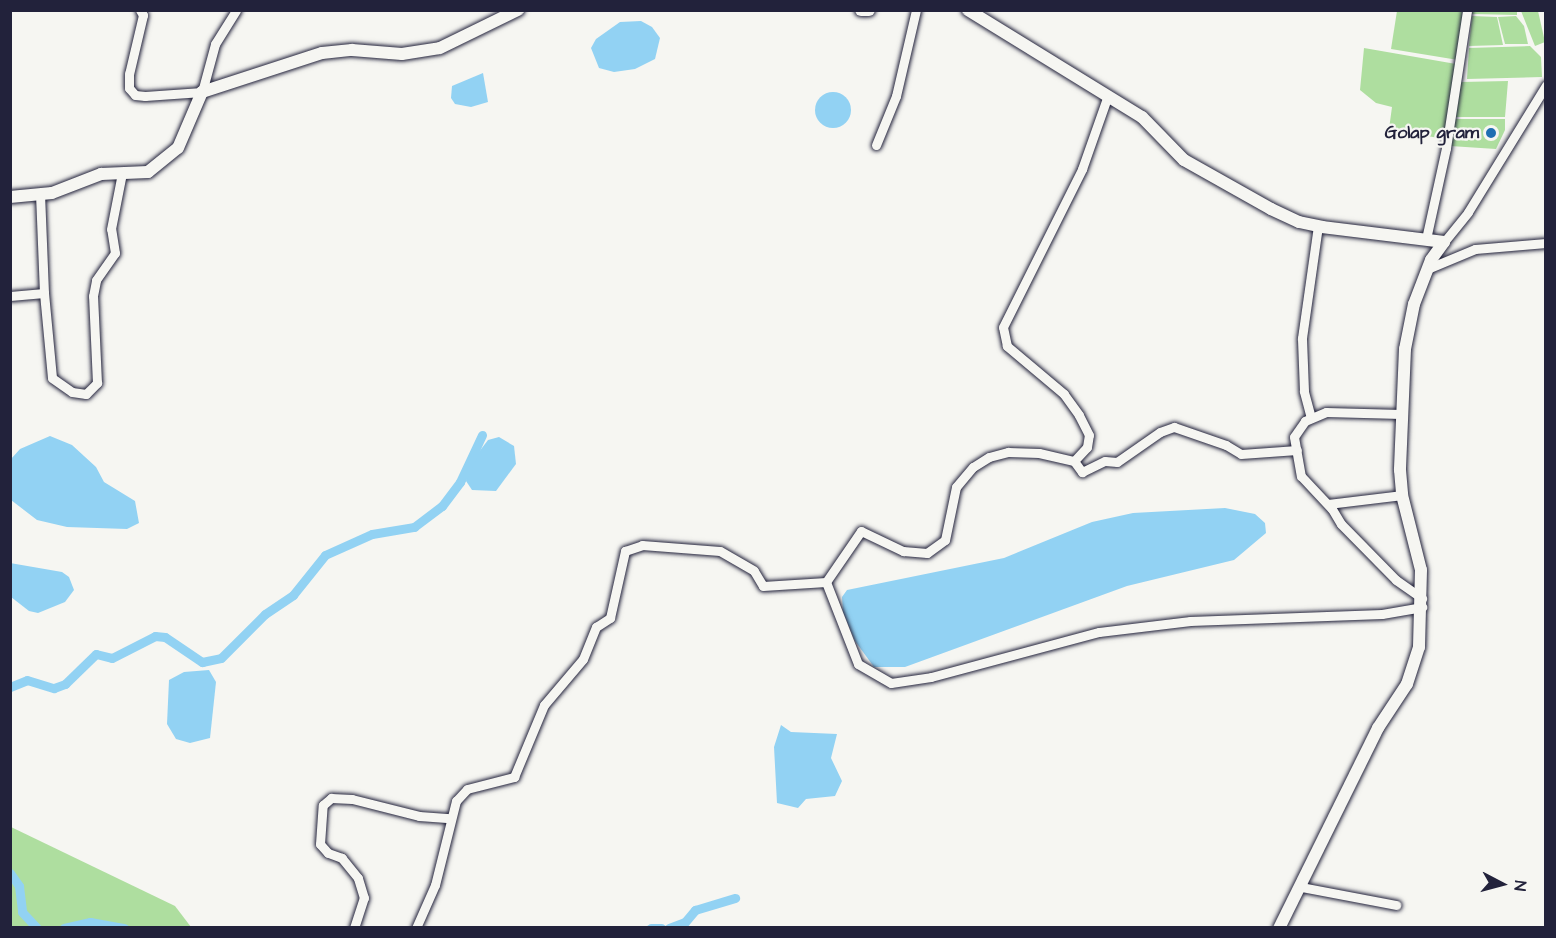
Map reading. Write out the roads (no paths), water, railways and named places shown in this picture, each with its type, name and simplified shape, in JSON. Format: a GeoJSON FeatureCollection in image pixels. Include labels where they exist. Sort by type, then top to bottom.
{"type":"FeatureCollection","features":[{"type":"Feature","properties":{"kind":"street"},"geometry":{"type":"LineString","coordinates":[[140,10],[143,15],[129,74],[129,88],[135,95],[145,96],[202,92],[322,53],[352,50],[402,54],[440,48],[518,10]]}},
{"type":"Feature","properties":{"kind":"street"},"geometry":{"type":"LineString","coordinates":[[10,197],[52,193],[101,174],[148,172],[165,162],[178,148],[202,92],[215,45],[236,10]]}},
{"type":"Feature","properties":{"kind":"street"},"geometry":{"type":"LineString","coordinates":[[861,10],[869,10]]}},
{"type":"Feature","properties":{"kind":"street"},"geometry":{"type":"LineString","coordinates":[[876,145],[896,96],[916,10]]}},
{"type":"Feature","properties":{"kind":"street"},"geometry":{"type":"LineString","coordinates":[[968,10],[1107,98],[1142,117],[1184,160],[1271,208],[1318,226],[1444,242]]}},
{"type":"Feature","properties":{"kind":"street"},"geometry":{"type":"LineString","coordinates":[[1426,239],[1446,148],[1467,10]]}},
{"type":"Feature","properties":{"kind":"street"},"geometry":{"type":"LineString","coordinates":[[1279,927],[1378,728],[1407,684],[1419,647],[1422,603],[1421,570],[1402,495],[1401,414],[1405,349],[1414,304],[1427,269],[1444,242],[1468,212],[1545,86]]}},
{"type":"Feature","properties":{"kind":"street"},"geometry":{"type":"LineString","coordinates":[[1074,461],[1089,440],[1079,416],[1064,394],[1007,346],[1003,327],[1082,170],[1107,98]]}},
{"type":"Feature","properties":{"kind":"street"},"geometry":{"type":"LineString","coordinates":[[40,193],[44,292],[52,378],[72,392],[86,394],[97,383],[93,296],[96,280],[115,253],[111,230],[122,173]]}},
{"type":"Feature","properties":{"kind":"street"},"geometry":{"type":"LineString","coordinates":[[1311,418],[1304,390],[1302,338],[1318,226]]}},
{"type":"Feature","properties":{"kind":"street"},"geometry":{"type":"LineString","coordinates":[[1427,269],[1475,249],[1545,243]]}},
{"type":"Feature","properties":{"kind":"street"},"geometry":{"type":"LineString","coordinates":[[10,296],[44,292]]}},
{"type":"Feature","properties":{"kind":"street"},"geometry":{"type":"LineString","coordinates":[[1401,414],[1326,412],[1311,418],[1294,437],[1301,476],[1328,504],[1341,524],[1422,603]]}},
{"type":"Feature","properties":{"kind":"street"},"geometry":{"type":"LineString","coordinates":[[826,582],[861,531],[903,550],[927,553],[945,540],[956,487],[973,466],[990,457],[1008,452],[1039,453],[1074,461],[1082,472],[1106,461],[1117,462],[1160,432],[1174,427],[1226,445],[1241,454],[1297,450]]}},
{"type":"Feature","properties":{"kind":"street"},"geometry":{"type":"LineString","coordinates":[[1328,504],[1402,495]]}},
{"type":"Feature","properties":{"kind":"street"},"geometry":{"type":"LineString","coordinates":[[416,927],[435,885],[456,801],[467,789],[514,777],[544,705],[583,659],[596,627],[610,618],[625,551],[642,545],[720,551],[754,571],[763,586],[826,582]]}},
{"type":"Feature","properties":{"kind":"street"},"geometry":{"type":"LineString","coordinates":[[826,582],[858,664],[891,682],[931,677],[1099,632],[1190,621],[1382,614],[1422,603]]}},
{"type":"Feature","properties":{"kind":"street"},"geometry":{"type":"LineString","coordinates":[[354,927],[364,898],[358,878],[342,858],[327,853],[320,844],[323,805],[331,798],[352,799],[419,816],[450,818]]}},
{"type":"Feature","properties":{"kind":"street"},"geometry":{"type":"LineString","coordinates":[[1300,887],[1396,905]]}},
{"type":"Feature","properties":{"kind":"water"},"geometry":{"type":"Polygon","coordinates":[[[641,21],[652,27],[660,38],[655,59],[635,69],[614,72],[599,68],[591,48],[596,39],[620,22],[641,21]]]}},
{"type":"Feature","properties":{"kind":"water"},"geometry":{"type":"Polygon","coordinates":[[[483,73],[488,102],[471,107],[455,104],[451,98],[452,86],[483,73]]]}},
{"type":"Feature","properties":{"kind":"water"},"geometry":{"type":"Polygon","coordinates":[[[833,92],[846,97],[851,110],[846,123],[833,128],[820,123],[815,110],[820,97],[833,92]]]}},
{"type":"Feature","properties":{"kind":"water"},"geometry":{"type":"Polygon","coordinates":[[[50,436],[72,445],[96,467],[104,482],[135,501],[139,523],[127,529],[67,527],[37,520],[11,500],[11,459],[20,449],[50,436]]]}},
{"type":"Feature","properties":{"kind":"water"},"geometry":{"type":"Polygon","coordinates":[[[499,437],[514,446],[516,464],[496,491],[472,490],[466,481],[469,465],[488,440],[499,437]]]}},
{"type":"Feature","properties":{"kind":"water"},"geometry":{"type":"Polygon","coordinates":[[[1225,508],[1255,514],[1265,523],[1266,533],[1234,560],[1127,586],[905,667],[874,667],[855,641],[843,612],[842,597],[847,590],[1004,558],[1092,522],[1133,513],[1225,508]]]}},
{"type":"Feature","properties":{"kind":"water"},"geometry":{"type":"Polygon","coordinates":[[[10,563],[62,572],[69,577],[74,590],[65,602],[38,613],[29,611],[11,597],[10,563]]]}},
{"type":"Feature","properties":{"kind":"water"},"geometry":{"type":"Polygon","coordinates":[[[209,670],[216,682],[210,738],[190,743],[176,739],[167,724],[169,680],[184,672],[209,670]]]}},
{"type":"Feature","properties":{"kind":"water"},"geometry":{"type":"Polygon","coordinates":[[[781,725],[791,732],[837,734],[831,758],[842,781],[835,796],[806,799],[798,808],[777,803],[774,747],[781,725]]]}},
{"type":"Feature","properties":{"kind":"waterway"},"geometry":{"type":"LineString","coordinates":[[10,687],[27,680],[54,688],[65,684],[96,654],[112,658],[155,636],[165,637],[202,662],[221,658],[265,614],[293,595],[325,555],[372,534],[414,527],[442,506],[460,482],[482,435]]}},
{"type":"Feature","properties":{"kind":"waterway"},"geometry":{"type":"LineString","coordinates":[[10,873],[19,886],[22,912],[37,928]]}},
{"type":"Feature","properties":{"kind":"waterway"},"geometry":{"type":"LineString","coordinates":[[669,928],[685,922],[695,910],[735,898]]}},
{"type":"Feature","properties":{"kind":"waterway"},"geometry":{"type":"LineString","coordinates":[[64,928],[90,922],[124,928]]}},
{"type":"Feature","properties":{"kind":"waterway"},"geometry":{"type":"LineString","coordinates":[[651,928],[661,928]]}},
{"type":"Feature","properties":{"kind":"place","name":"Golap gram"},"geometry":{"type":"Point","coordinates":[1491,133]}}]}
